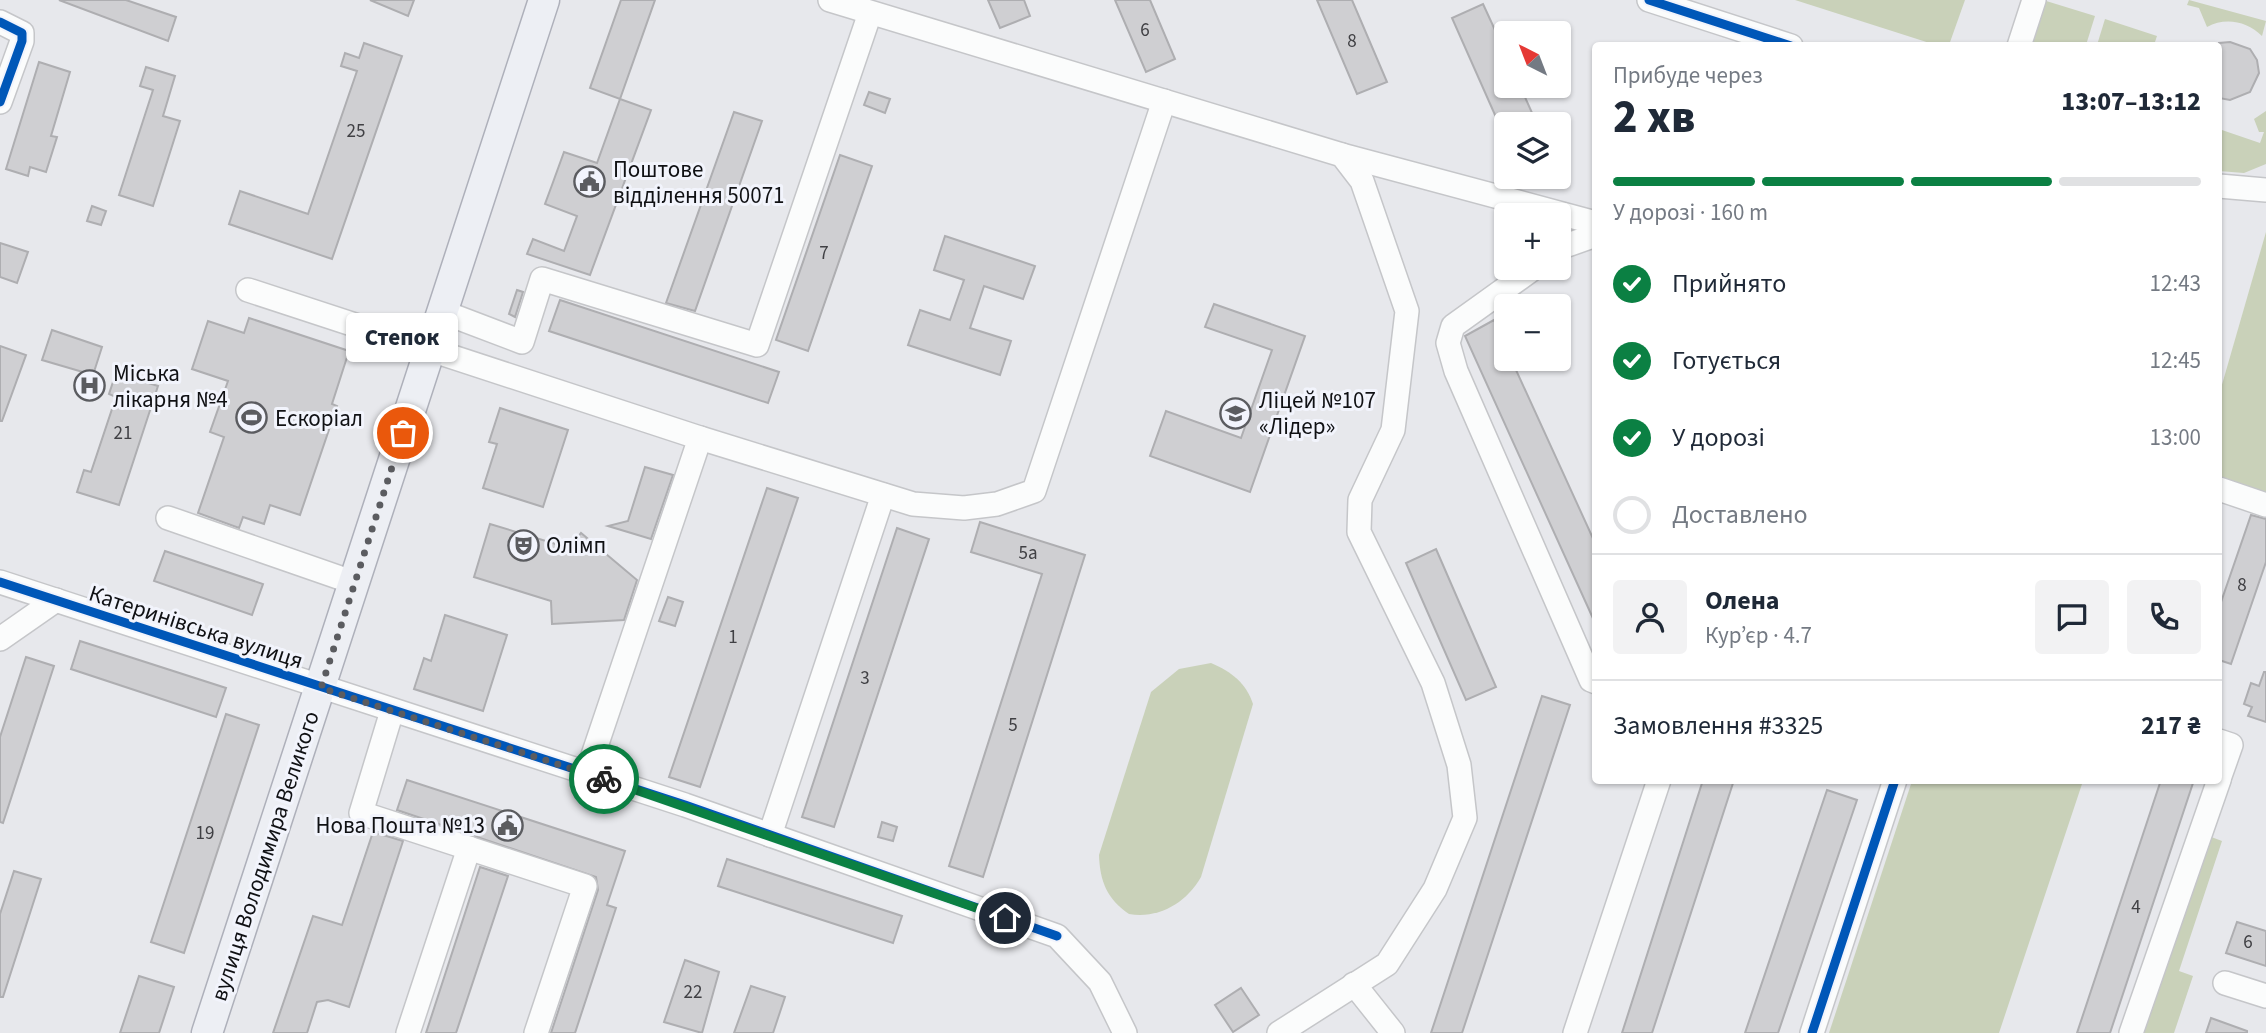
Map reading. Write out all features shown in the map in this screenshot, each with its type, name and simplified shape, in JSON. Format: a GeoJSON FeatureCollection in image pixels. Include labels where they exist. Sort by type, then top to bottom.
{"type":"FeatureCollection","features":[{"type":"Feature","properties":{"kind":"main road","name":"вулиця Володимира Великого"},"geometry":{"type":"LineString","coordinates":[[207,1033],[544,0]]}},
{"type":"Feature","properties":{"kind":"street"},"geometry":{"type":"LineString","coordinates":[[830,0],[1342,155],[1592,222]]}},
{"type":"Feature","properties":{"kind":"street"},"geometry":{"type":"LineString","coordinates":[[1649,0],[1779,42]]}},
{"type":"Feature","properties":{"kind":"street"},"geometry":{"type":"LineString","coordinates":[[2020,42],[2034,0]]}},
{"type":"Feature","properties":{"kind":"street"},"geometry":{"type":"LineString","coordinates":[[443,312],[523,342],[542,279],[757,345],[870,13]]}},
{"type":"Feature","properties":{"kind":"street"},"geometry":{"type":"LineString","coordinates":[[0,22],[15,27],[22,33],[22,41],[0,102]]}},
{"type":"Feature","properties":{"kind":"street"},"geometry":{"type":"LineString","coordinates":[[248,290],[430,352],[913,504],[964,508],[997,504],[1034,491],[1164,101]]}},
{"type":"Feature","properties":{"kind":"street"},"geometry":{"type":"LineString","coordinates":[[1279,1033],[1387,964],[1435,889],[1465,818],[1460,765],[1433,683],[1359,532],[1360,500],[1394,430],[1407,312],[1362,181],[1342,155]]}},
{"type":"Feature","properties":{"kind":"street"},"geometry":{"type":"LineString","coordinates":[[2222,186],[2266,190]]}},
{"type":"Feature","properties":{"kind":"street"},"geometry":{"type":"LineString","coordinates":[[1571,244],[1592,236]]}},
{"type":"Feature","properties":{"kind":"street"},"geometry":{"type":"LineString","coordinates":[[1517,280],[1452,326],[1448,343],[1456,370],[1592,680]]}},
{"type":"Feature","properties":{"kind":"street"},"geometry":{"type":"LineString","coordinates":[[587,773],[700,438]]}},
{"type":"Feature","properties":{"kind":"street"},"geometry":{"type":"LineString","coordinates":[[2222,490],[2266,505]]}},
{"type":"Feature","properties":{"kind":"street"},"geometry":{"type":"LineString","coordinates":[[770,835],[883,495]]}},
{"type":"Feature","properties":{"kind":"street"},"geometry":{"type":"LineString","coordinates":[[168,518],[355,583]]}},
{"type":"Feature","properties":{"kind":"street","name":"Катеринівська вулиця"},"geometry":{"type":"LineString","coordinates":[[0,582],[587,773],[1057,936],[1100,982],[1125,1033]]}},
{"type":"Feature","properties":{"kind":"street"},"geometry":{"type":"LineString","coordinates":[[0,639],[56,600]]}},
{"type":"Feature","properties":{"kind":"street"},"geometry":{"type":"LineString","coordinates":[[391,711],[361,813],[585,886],[536,1033]]}},
{"type":"Feature","properties":{"kind":"street"},"geometry":{"type":"LineString","coordinates":[[2222,742],[2231,745],[2222,771]]}},
{"type":"Feature","properties":{"kind":"street"},"geometry":{"type":"LineString","coordinates":[[1575,1033],[1658,784]]}},
{"type":"Feature","properties":{"kind":"street"},"geometry":{"type":"LineString","coordinates":[[1812,1033],[1892,784]]}},
{"type":"Feature","properties":{"kind":"street"},"geometry":{"type":"LineString","coordinates":[[2132,1033],[2218,784]]}},
{"type":"Feature","properties":{"kind":"street"},"geometry":{"type":"LineString","coordinates":[[408,1033],[470,848]]}},
{"type":"Feature","properties":{"kind":"street"},"geometry":{"type":"LineString","coordinates":[[2225,982],[2266,996]]}},
{"type":"Feature","properties":{"kind":"street"},"geometry":{"type":"LineString","coordinates":[[1354,984],[1393,1033]]}},
{"type":"Feature","properties":{"kind":"green space"},"geometry":{"type":"Polygon","coordinates":[[[1795,0],[1965,0],[1950,42],[1926,42],[1795,0]]]}},
{"type":"Feature","properties":{"kind":"green space"},"geometry":{"type":"Polygon","coordinates":[[[2043,0],[2095,16],[2087,42],[2030,42],[2043,0]]]}},
{"type":"Feature","properties":{"kind":"green space"},"geometry":{"type":"Polygon","coordinates":[[[2189,0],[2266,21],[2262,36],[2250,27],[2236,22],[2221,22],[2207,27],[2199,8],[2187,5],[2189,0]]]}},
{"type":"Feature","properties":{"kind":"green space"},"geometry":{"type":"Polygon","coordinates":[[[2105,19],[2157,36],[2155,42],[2098,42],[2105,19]]]}},
{"type":"Feature","properties":{"kind":"green space"},"geometry":{"type":"Polygon","coordinates":[[[2266,111],[2266,164],[2244,173],[2222,171],[2222,130],[2260,143],[2264,132],[2259,132],[2254,119],[2266,111]]]}},
{"type":"Feature","properties":{"kind":"green space"},"geometry":{"type":"Polygon","coordinates":[[[2266,232],[2266,505],[2222,490],[2222,385],[2266,232]]]}},
{"type":"Feature","properties":{"kind":"green space"},"geometry":{"type":"Polygon","coordinates":[[[1211,663],[1237,679],[1253,704],[1201,877],[1188,894],[1171,907],[1151,914],[1129,914],[1115,902],[1106,889],[1099,855],[1151,692],[1179,669],[1211,663]]]}},
{"type":"Feature","properties":{"kind":"green space"},"geometry":{"type":"Polygon","coordinates":[[[1911,784],[2082,784],[1999,1033],[1829,1033],[1911,784]]]}},
{"type":"Feature","properties":{"kind":"green space"},"geometry":{"type":"Polygon","coordinates":[[[2206,835],[2222,841],[2179,971],[2193,976],[2174,1033],[2141,1033],[2206,835]]]}},
{"type":"Feature","properties":{"kind":"building"},"geometry":{"type":"Polygon","coordinates":[[[59,0],[126,0],[176,17],[168,41],[59,0]]]}},
{"type":"Feature","properties":{"kind":"building"},"geometry":{"type":"Polygon","coordinates":[[[370,0],[414,0],[408,16],[370,0]]]}},
{"type":"Feature","properties":{"kind":"building"},"geometry":{"type":"Polygon","coordinates":[[[621,0],[655,0],[620,99],[590,88],[621,0]]]}},
{"type":"Feature","properties":{"kind":"building"},"geometry":{"type":"Polygon","coordinates":[[[988,0],[1024,0],[1030,16],[1000,28],[988,0]]]}},
{"type":"Feature","properties":{"kind":"building"},"geometry":{"type":"Polygon","coordinates":[[[1115,0],[1150,0],[1175,59],[1146,72],[1115,0]]]}},
{"type":"Feature","properties":{"kind":"building"},"geometry":{"type":"Polygon","coordinates":[[[1317,0],[1352,0],[1387,82],[1357,94],[1317,0]]]}},
{"type":"Feature","properties":{"kind":"building"},"geometry":{"type":"Polygon","coordinates":[[[1483,4],[1494,28],[1494,98],[1525,98],[1532,112],[1494,113],[1452,18],[1483,4]]]}},
{"type":"Feature","properties":{"kind":"building"},"geometry":{"type":"Polygon","coordinates":[[[2230,42],[2250,49],[2257,60],[2259,73],[2250,92],[2230,100],[2222,99],[2222,43],[2230,42]]]}},
{"type":"Feature","properties":{"kind":"building"},"geometry":{"type":"Polygon","coordinates":[[[364,43],[402,56],[332,259],[229,224],[240,191],[308,214],[357,71],[341,66],[345,53],[359,58],[364,43]]]}},
{"type":"Feature","properties":{"kind":"building"},"geometry":{"type":"Polygon","coordinates":[[[39,62],[70,72],[51,136],[57,137],[46,172],[30,167],[28,176],[6,169],[39,62]]]}},
{"type":"Feature","properties":{"kind":"building"},"geometry":{"type":"Polygon","coordinates":[[[146,67],[175,76],[163,116],[180,121],[153,206],[119,195],[153,90],[140,86],[146,67]]]}},
{"type":"Feature","properties":{"kind":"building"},"geometry":{"type":"Polygon","coordinates":[[[869,92],[890,99],[885,113],[864,105],[869,92]]]}},
{"type":"Feature","properties":{"kind":"building"},"geometry":{"type":"Polygon","coordinates":[[[620,99],[651,110],[590,275],[527,254],[533,239],[564,251],[577,216],[545,204],[564,152],[597,163],[620,99]]]}},
{"type":"Feature","properties":{"kind":"building"},"geometry":{"type":"Polygon","coordinates":[[[734,112],[762,121],[695,311],[666,303],[734,112]]]}},
{"type":"Feature","properties":{"kind":"building"},"geometry":{"type":"Polygon","coordinates":[[[840,155],[872,166],[808,351],[776,340],[840,155]]]}},
{"type":"Feature","properties":{"kind":"building"},"geometry":{"type":"Polygon","coordinates":[[[92,206],[106,211],[101,225],[87,221],[92,206]]]}},
{"type":"Feature","properties":{"kind":"building"},"geometry":{"type":"Polygon","coordinates":[[[945,236],[1035,266],[1023,299],[984,286],[970,328],[1011,341],[1000,375],[908,345],[920,310],[950,320],[964,280],[934,270],[945,236]]]}},
{"type":"Feature","properties":{"kind":"building"},"geometry":{"type":"Polygon","coordinates":[[[0,243],[28,252],[17,283],[0,277],[0,243]]]}},
{"type":"Feature","properties":{"kind":"building"},"geometry":{"type":"Polygon","coordinates":[[[517,290],[523,292],[515,317],[509,314],[517,290]]]}},
{"type":"Feature","properties":{"kind":"building"},"geometry":{"type":"Polygon","coordinates":[[[560,300],[779,372],[768,403],[549,331],[560,300]]]}},
{"type":"Feature","properties":{"kind":"building"},"geometry":{"type":"Polygon","coordinates":[[[1214,304],[1305,336],[1250,492],[1150,456],[1166,411],[1241,438],[1272,350],[1205,327],[1214,304]]]}},
{"type":"Feature","properties":{"kind":"building","name":"Ескоріал"},"geometry":{"type":"Polygon","coordinates":[[[249,318],[349,351],[332,404],[337,406],[300,515],[270,505],[264,524],[243,517],[239,528],[198,513],[224,437],[210,432],[228,381],[192,369],[208,321],[244,333],[249,318]]]}},
{"type":"Feature","properties":{"kind":"building"},"geometry":{"type":"Polygon","coordinates":[[[1494,320],[1494,371],[1516,371],[1592,536],[1592,616],[1465,336],[1494,320]]]}},
{"type":"Feature","properties":{"kind":"building"},"geometry":{"type":"Polygon","coordinates":[[[52,330],[102,347],[93,375],[42,360],[52,330]]]}},
{"type":"Feature","properties":{"kind":"building"},"geometry":{"type":"Polygon","coordinates":[[[0,346],[26,355],[2,421],[0,421],[0,346]]]}},
{"type":"Feature","properties":{"kind":"building"},"geometry":{"type":"Polygon","coordinates":[[[116,373],[158,386],[119,505],[77,492],[84,470],[91,472],[116,397],[109,394],[116,373]]]}},
{"type":"Feature","properties":{"kind":"building"},"geometry":{"type":"Polygon","coordinates":[[[500,408],[568,430],[543,507],[483,488],[497,444],[489,442],[500,408]]]}},
{"type":"Feature","properties":{"kind":"building"},"geometry":{"type":"Polygon","coordinates":[[[645,467],[673,475],[651,539],[608,526],[628,521],[645,467]]]}},
{"type":"Feature","properties":{"kind":"building"},"geometry":{"type":"Polygon","coordinates":[[[767,488],[798,498],[700,787],[669,777],[767,488]]]}},
{"type":"Feature","properties":{"kind":"building"},"geometry":{"type":"Polygon","coordinates":[[[2251,515],[2266,519],[2266,562],[2231,664],[2222,661],[2222,599],[2251,515]]]}},
{"type":"Feature","properties":{"kind":"building"},"geometry":{"type":"Polygon","coordinates":[[[980,522],[1085,555],[983,877],[949,866],[1042,574],[971,552],[980,522]]]}},
{"type":"Feature","properties":{"kind":"building","name":"Олімп"},"geometry":{"type":"Polygon","coordinates":[[[490,524],[569,548],[581,533],[637,580],[624,620],[552,624],[551,601],[474,577],[490,524]]]}},
{"type":"Feature","properties":{"kind":"building"},"geometry":{"type":"Polygon","coordinates":[[[897,528],[929,539],[834,827],[802,817],[897,528]]]}},
{"type":"Feature","properties":{"kind":"building"},"geometry":{"type":"Polygon","coordinates":[[[1436,549],[1496,687],[1466,700],[1406,563],[1436,549]]]}},
{"type":"Feature","properties":{"kind":"building"},"geometry":{"type":"Polygon","coordinates":[[[165,551],[263,584],[252,615],[154,581],[165,551]]]}},
{"type":"Feature","properties":{"kind":"building"},"geometry":{"type":"Polygon","coordinates":[[[668,597],[683,602],[675,626],[659,621],[668,597]]]}},
{"type":"Feature","properties":{"kind":"building"},"geometry":{"type":"Polygon","coordinates":[[[445,615],[507,635],[483,711],[414,689],[424,658],[431,661],[445,615]]]}},
{"type":"Feature","properties":{"kind":"building"},"geometry":{"type":"Polygon","coordinates":[[[80,641],[226,688],[216,717],[71,669],[80,641]]]}},
{"type":"Feature","properties":{"kind":"building"},"geometry":{"type":"Polygon","coordinates":[[[26,657],[54,666],[3,823],[0,822],[0,737],[26,657]]]}},
{"type":"Feature","properties":{"kind":"building"},"geometry":{"type":"Polygon","coordinates":[[[2264,672],[2266,722],[2248,716],[2252,707],[2244,704],[2251,683],[2259,686],[2264,672]]]}},
{"type":"Feature","properties":{"kind":"building"},"geometry":{"type":"Polygon","coordinates":[[[1542,696],[1570,705],[1462,1033],[1431,1033],[1542,696]]]}},
{"type":"Feature","properties":{"kind":"building"},"geometry":{"type":"Polygon","coordinates":[[[226,714],[259,725],[184,953],[151,942],[226,714]]]}},
{"type":"Feature","properties":{"kind":"building"},"geometry":{"type":"Polygon","coordinates":[[[407,780],[625,851],[607,905],[616,908],[575,1033],[551,1033],[598,890],[596,877],[397,810],[407,780]]]}},
{"type":"Feature","properties":{"kind":"building"},"geometry":{"type":"Polygon","coordinates":[[[1702,784],[1733,784],[1652,1033],[1622,1033],[1702,784]]]}},
{"type":"Feature","properties":{"kind":"building"},"geometry":{"type":"Polygon","coordinates":[[[2160,784],[2193,784],[2110,1033],[2077,1033],[2160,784]]]}},
{"type":"Feature","properties":{"kind":"building"},"geometry":{"type":"Polygon","coordinates":[[[1827,790],[1857,800],[1778,1033],[1745,1033],[1827,790]]]}},
{"type":"Feature","properties":{"kind":"building"},"geometry":{"type":"Polygon","coordinates":[[[882,822],[897,827],[893,841],[878,837],[882,822]]]}},
{"type":"Feature","properties":{"kind":"building"},"geometry":{"type":"Polygon","coordinates":[[[373,832],[403,841],[349,1007],[328,1000],[317,1002],[307,1033],[273,1033],[313,916],[342,925],[373,832]]]}},
{"type":"Feature","properties":{"kind":"building"},"geometry":{"type":"Polygon","coordinates":[[[727,859],[902,916],[893,943],[718,886],[727,859]]]}},
{"type":"Feature","properties":{"kind":"building"},"geometry":{"type":"Polygon","coordinates":[[[480,867],[508,876],[456,1033],[426,1033],[480,867]]]}},
{"type":"Feature","properties":{"kind":"building"},"geometry":{"type":"Polygon","coordinates":[[[14,871],[41,879],[3,997],[0,997],[0,914],[14,871]]]}},
{"type":"Feature","properties":{"kind":"building"},"geometry":{"type":"Polygon","coordinates":[[[2237,922],[2266,931],[2266,966],[2226,953],[2237,922]]]}},
{"type":"Feature","properties":{"kind":"building"},"geometry":{"type":"Polygon","coordinates":[[[685,960],[719,972],[702,1033],[664,1022],[685,960]]]}},
{"type":"Feature","properties":{"kind":"building"},"geometry":{"type":"Polygon","coordinates":[[[139,976],[174,987],[159,1033],[120,1033],[139,976]]]}},
{"type":"Feature","properties":{"kind":"building"},"geometry":{"type":"Polygon","coordinates":[[[751,986],[785,997],[773,1033],[734,1033],[751,986]]]}},
{"type":"Feature","properties":{"kind":"building"},"geometry":{"type":"Polygon","coordinates":[[[1241,988],[1259,1015],[1233,1032],[1215,1005],[1241,988]]]}},
{"type":"Feature","properties":{"kind":"building"},"geometry":{"type":"Polygon","coordinates":[[[2211,1018],[2247,1031],[2247,1033],[2206,1033],[2211,1018]]]}},
{"type":"Feature","properties":{"kind":"cycle path"},"geometry":{"type":"LineString","coordinates":[[1649,0],[1779,42]]}},
{"type":"Feature","properties":{"kind":"cycle path"},"geometry":{"type":"LineString","coordinates":[[0,22],[22,33],[22,41],[0,102]]}},
{"type":"Feature","properties":{"kind":"cycle path"},"geometry":{"type":"LineString","coordinates":[[0,582],[685,805],[1057,936]]}},
{"type":"Feature","properties":{"kind":"cycle path"},"geometry":{"type":"LineString","coordinates":[[1812,1033],[1894,784]]}},
{"type":"Feature","properties":{"kind":"way so far"},"geometry":{"type":"LineString","coordinates":[[403,433],[321,688],[604,779]]}},
{"type":"Feature","properties":{"kind":"place","name":"Поштове відділення 50071"},"geometry":{"type":"Point","coordinates":[590,182]}},
{"type":"Feature","properties":{"kind":"place","name":"Міська лікарня №4"},"geometry":{"type":"Point","coordinates":[90,386]}},
{"type":"Feature","properties":{"kind":"place","name":"Ліцей №107 «Лідер»"},"geometry":{"type":"Point","coordinates":[1236,413]}},
{"type":"Feature","properties":{"kind":"place","name":"Ескоріал"},"geometry":{"type":"Point","coordinates":[252,418]}},
{"type":"Feature","properties":{"kind":"place","name":"Степок"},"geometry":{"type":"Point","coordinates":[403,433]}},
{"type":"Feature","properties":{"kind":"place","name":"Олімп"},"geometry":{"type":"Point","coordinates":[523,545]}},
{"type":"Feature","properties":{"kind":"place","name":"Нова Пошта №13"},"geometry":{"type":"Point","coordinates":[508,825]}},
{"type":"Feature","properties":{"kind":"route"},"geometry":{"type":"LineString","coordinates":[[604,779],[1005,918]]}}]}
